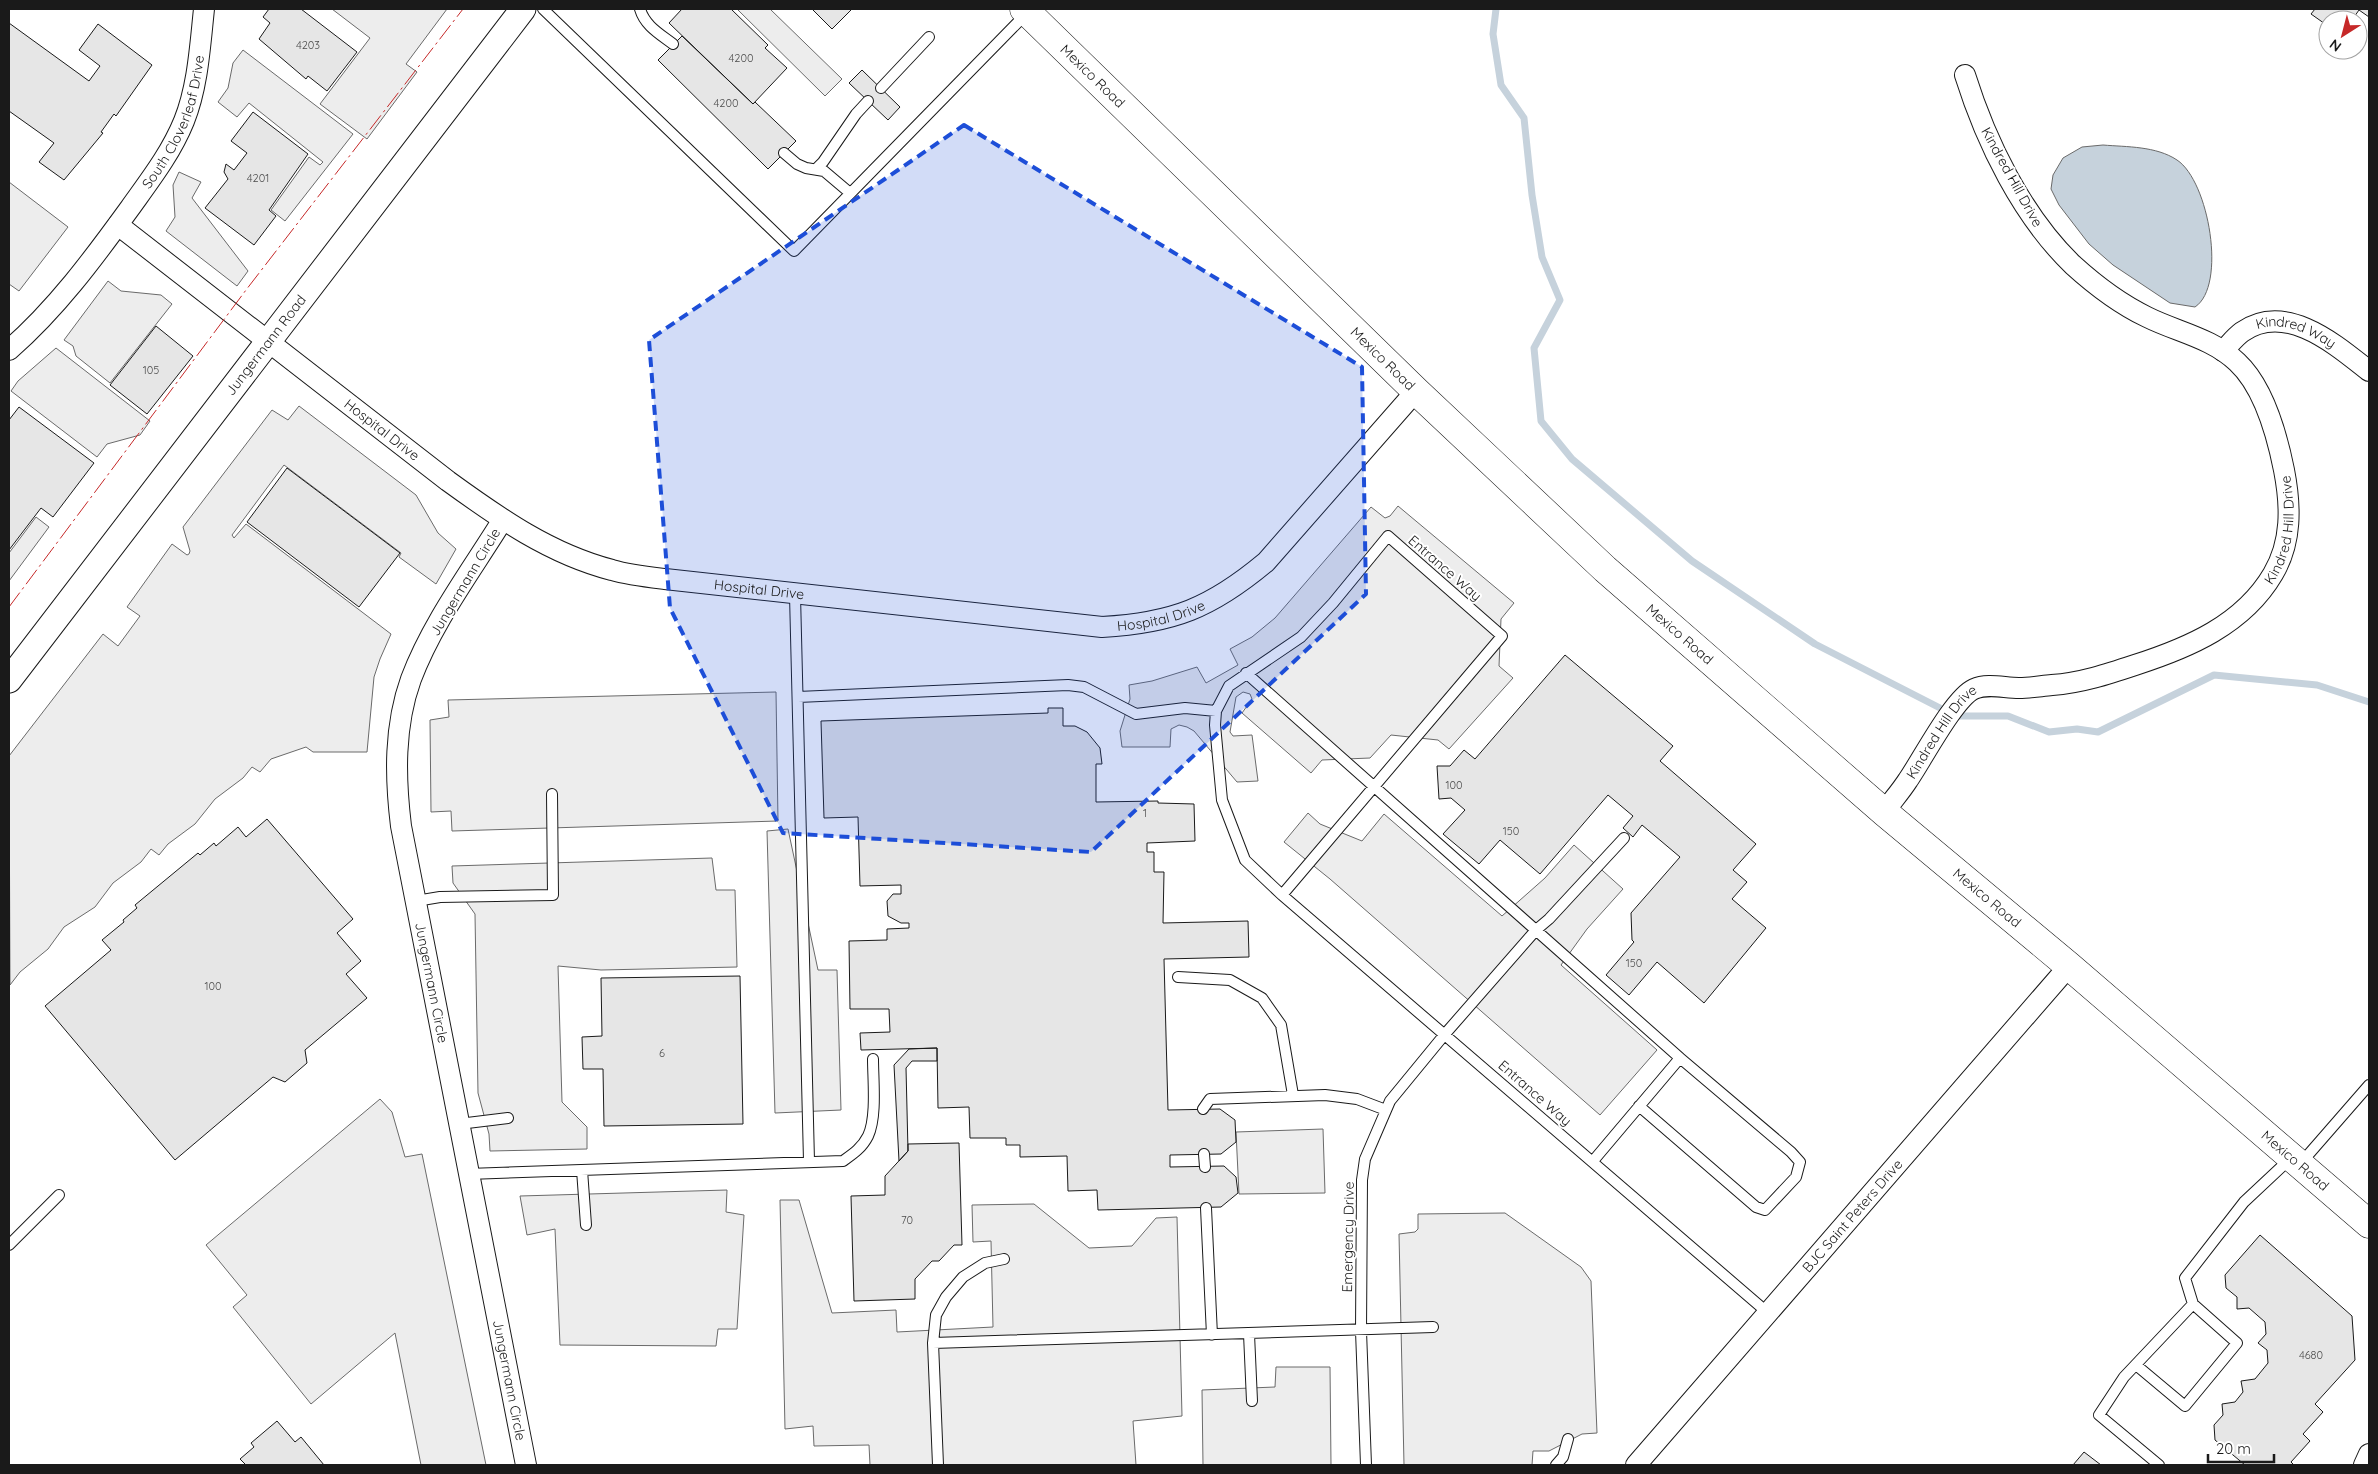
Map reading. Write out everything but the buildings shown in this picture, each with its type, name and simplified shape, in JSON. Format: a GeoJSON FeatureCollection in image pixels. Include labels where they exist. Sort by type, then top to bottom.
{"type":"FeatureCollection","features":[{"type":"Feature","properties":{"kind":"main road","name":"Mexico Road"},"geometry":{"type":"LineString","coordinates":[[1025,11],[1416,391],[1606,569],[1884,812],[2069,966],[2369,1224]]}},
{"type":"Feature","properties":{"kind":"street","name":"South Cloverleaf Drive"},"geometry":{"type":"LineString","coordinates":[[9,350],[34,329],[68,290],[164,161],[184,120],[196,78],[204,9]]}},
{"type":"Feature","properties":{"kind":"street","name":"Jungermann Road"},"geometry":{"type":"LineString","coordinates":[[9,680],[524,9]]}},
{"type":"Feature","properties":{"kind":"street","name":"Kindred Hill Drive"},"geometry":{"type":"LineString","coordinates":[[1884,812],[1908,780],[1956,706],[1972,689],[1986,686],[2021,688],[2084,681],[2172,653],[2207,637],[2251,603],[2268,583],[2281,561],[2286,544],[2289,519],[2288,489],[2280,451],[2268,414],[2250,376],[2237,362],[2222,351],[2186,332],[2144,316],[2122,303],[2096,285],[2048,238],[2022,200],[1979,119],[1965,75]]}},
{"type":"Feature","properties":{"kind":"street","name":"Hospital Drive"},"geometry":{"type":"LineString","coordinates":[[118,225],[435,472],[502,521],[543,544],[580,560],[613,571],[665,580],[1102,627],[1155,622],[1181,615],[1219,597],[1241,583],[1266,562],[1416,391]]}},
{"type":"Feature","properties":{"kind":"street","name":"Kindred Way"},"geometry":{"type":"LineString","coordinates":[[2222,351],[2243,332],[2264,323],[2277,321],[2297,324],[2324,338],[2369,371]]}},
{"type":"Feature","properties":{"kind":"street","name":"Jungermann Circle"},"geometry":{"type":"LineString","coordinates":[[502,521],[424,650],[411,679],[399,737],[397,794],[468,1174],[526,1465]]}},
{"type":"Feature","properties":{"kind":"street","name":"BJC Saint Peters Drive"},"geometry":{"type":"LineString","coordinates":[[1636,1465],[2069,966]]}},
{"type":"Feature","properties":{"kind":"street"},"geometry":{"type":"LineString","coordinates":[[2364,1465],[2369,1454]]}},
{"type":"Feature","properties":{"kind":"lane"},"geometry":{"type":"LineString","coordinates":[[543,9],[794,251],[1025,11]]}},
{"type":"Feature","properties":{"kind":"lane"},"geometry":{"type":"LineString","coordinates":[[640,9],[649,25],[673,44]]}},
{"type":"Feature","properties":{"kind":"lane"},"geometry":{"type":"LineString","coordinates":[[881,88],[929,37]]}},
{"type":"Feature","properties":{"kind":"lane"},"geometry":{"type":"LineString","coordinates":[[816,168],[823,162],[856,114],[868,101]]}},
{"type":"Feature","properties":{"kind":"lane"},"geometry":{"type":"LineString","coordinates":[[784,153],[797,164],[806,168],[816,168],[824,171],[850,193]]}},
{"type":"Feature","properties":{"kind":"lane","name":"Entrance Way"},"geometry":{"type":"LineString","coordinates":[[1282,895],[1502,636],[1388,536],[1333,603],[1301,637],[1229,686],[1216,711],[1215,725],[1222,800],[1244,860],[1282,895],[1593,1161],[1768,1314]]}},
{"type":"Feature","properties":{"kind":"lane"},"geometry":{"type":"LineString","coordinates":[[795,595],[809,1161]]}},
{"type":"Feature","properties":{"kind":"lane"},"geometry":{"type":"LineString","coordinates":[[1246,673],[1680,1058],[1791,1152],[1800,1162],[1796,1177],[1765,1210],[1756,1207],[1639,1106]]}},
{"type":"Feature","properties":{"kind":"lane"},"geometry":{"type":"LineString","coordinates":[[798,697],[1068,685],[1084,687],[1136,714],[1185,708],[1216,711]]}},
{"type":"Feature","properties":{"kind":"lane"},"geometry":{"type":"LineString","coordinates":[[416,901],[440,897],[553,895],[552,794]]}},
{"type":"Feature","properties":{"kind":"lane","name":"Emergency Drive"},"geometry":{"type":"LineString","coordinates":[[1366,1465],[1361,1331],[1362,1180],[1365,1158],[1390,1101],[1445,1034],[1536,930],[1549,919],[1624,838]]}},
{"type":"Feature","properties":{"kind":"lane"},"geometry":{"type":"LineString","coordinates":[[1178,977],[1230,980],[1262,998],[1281,1025],[1292,1095]]}},
{"type":"Feature","properties":{"kind":"lane"},"geometry":{"type":"LineString","coordinates":[[1593,1161],[1680,1058]]}},
{"type":"Feature","properties":{"kind":"lane"},"geometry":{"type":"LineString","coordinates":[[468,1174],[843,1161],[858,1150],[869,1134],[872,1117],[873,1059]]}},
{"type":"Feature","properties":{"kind":"lane"},"geometry":{"type":"LineString","coordinates":[[2136,1365],[2185,1406],[2237,1343],[2193,1304],[2186,1278],[2244,1202],[2296,1161],[2369,1085]]}},
{"type":"Feature","properties":{"kind":"lane"},"geometry":{"type":"LineString","coordinates":[[1203,1109],[1210,1099],[1325,1095],[1357,1099],[1386,1110]]}},
{"type":"Feature","properties":{"kind":"lane"},"geometry":{"type":"LineString","coordinates":[[459,1124],[508,1118]]}},
{"type":"Feature","properties":{"kind":"lane"},"geometry":{"type":"LineString","coordinates":[[1204,1154],[1205,1167]]}},
{"type":"Feature","properties":{"kind":"lane"},"geometry":{"type":"LineString","coordinates":[[582,1170],[586,1226]]}},
{"type":"Feature","properties":{"kind":"lane"},"geometry":{"type":"LineString","coordinates":[[9,1245],[59,1195]]}},
{"type":"Feature","properties":{"kind":"lane"},"geometry":{"type":"LineString","coordinates":[[1206,1208],[1212,1335]]}},
{"type":"Feature","properties":{"kind":"lane"},"geometry":{"type":"LineString","coordinates":[[938,1465],[933,1343],[936,1315],[946,1297],[963,1277],[984,1263],[1004,1260]]}},
{"type":"Feature","properties":{"kind":"lane"},"geometry":{"type":"LineString","coordinates":[[2159,1465],[2099,1415],[2124,1377],[2193,1304]]}},
{"type":"Feature","properties":{"kind":"lane"},"geometry":{"type":"LineString","coordinates":[[933,1343],[1361,1331],[1433,1327]]}},
{"type":"Feature","properties":{"kind":"lane"},"geometry":{"type":"LineString","coordinates":[[1249,1334],[1252,1401]]}},
{"type":"Feature","properties":{"kind":"lane"},"geometry":{"type":"LineString","coordinates":[[1556,1465],[1563,1456],[1568,1439]]}},
{"type":"Feature","properties":{"kind":"highlighted area"},"geometry":{"type":"Polygon","coordinates":[[[964,125],[1362,367],[1366,594],[1091,852],[783,833],[670,608],[649,340],[964,125]]]}},
{"type":"Feature","properties":{"kind":"shaded area"},"geometry":{"type":"Polygon","coordinates":[[[332,9],[447,9],[406,64],[417,72],[367,139],[320,104],[370,38],[332,9]]]}},
{"type":"Feature","properties":{"kind":"shaded area"},"geometry":{"type":"Polygon","coordinates":[[[737,9],[770,9],[842,79],[825,96],[737,9]]]}},
{"type":"Feature","properties":{"kind":"shaded area"},"geometry":{"type":"Polygon","coordinates":[[[243,50],[353,134],[285,221],[271,210],[309,157],[320,165],[323,162],[249,103],[237,117],[218,102],[228,88],[233,63],[243,50]]]}},
{"type":"Feature","properties":{"kind":"shaded area"},"geometry":{"type":"Polygon","coordinates":[[[2103,145],[2141,148],[2160,152],[2177,160],[2188,171],[2198,189],[2205,210],[2212,257],[2210,278],[2205,296],[2195,307],[2170,303],[2113,265],[2089,244],[2059,205],[2051,189],[2053,175],[2063,158],[2082,147],[2103,145]]]}},
{"type":"Feature","properties":{"kind":"shaded area"},"geometry":{"type":"Polygon","coordinates":[[[179,172],[201,182],[192,198],[248,271],[237,286],[166,231],[175,217],[173,185],[179,172]]]}},
{"type":"Feature","properties":{"kind":"shaded area"},"geometry":{"type":"Polygon","coordinates":[[[9,182],[68,227],[19,291],[9,284],[9,182]]]}},
{"type":"Feature","properties":{"kind":"shaded area"},"geometry":{"type":"Polygon","coordinates":[[[108,281],[121,291],[161,295],[172,304],[110,383],[76,356],[73,346],[64,340],[108,281]]]}},
{"type":"Feature","properties":{"kind":"shaded area"},"geometry":{"type":"Polygon","coordinates":[[[56,348],[150,421],[140,435],[107,444],[97,457],[11,391],[18,381],[56,348]]]}},
{"type":"Feature","properties":{"kind":"shaded area"},"geometry":{"type":"Polygon","coordinates":[[[299,406],[416,495],[438,533],[456,549],[436,584],[399,557],[401,553],[284,465],[232,535],[234,538],[246,524],[391,634],[374,677],[367,752],[313,752],[306,747],[271,759],[260,772],[252,767],[243,778],[215,799],[195,824],[168,844],[159,855],[151,849],[141,862],[113,883],[95,907],[64,927],[48,949],[20,972],[10,985],[9,756],[103,634],[118,646],[140,616],[127,607],[172,544],[187,555],[189,554],[190,551],[183,527],[272,410],[288,420],[299,406]]]}},
{"type":"Feature","properties":{"kind":"shaded area"},"geometry":{"type":"Polygon","coordinates":[[[1398,506],[1514,603],[1501,619],[1499,666],[1513,678],[1449,749],[1438,740],[1391,735],[1370,758],[1322,760],[1311,773],[1242,713],[1252,699],[1250,694],[1243,692],[1236,697],[1230,732],[1233,736],[1252,735],[1258,781],[1237,782],[1194,731],[1179,725],[1171,729],[1170,747],[1122,747],[1120,731],[1130,699],[1129,685],[1152,681],[1197,667],[1206,683],[1238,665],[1230,649],[1252,637],[1275,618],[1371,507],[1385,518],[1390,516],[1398,506]]]}},
{"type":"Feature","properties":{"kind":"shaded area"},"geometry":{"type":"Polygon","coordinates":[[[36,517],[49,527],[9,581],[9,553],[36,517]]]}},
{"type":"Feature","properties":{"kind":"shaded area"},"geometry":{"type":"Polygon","coordinates":[[[776,692],[778,821],[452,831],[451,811],[431,812],[430,720],[449,717],[448,700],[776,692]]]}},
{"type":"Feature","properties":{"kind":"shaded area"},"geometry":{"type":"Polygon","coordinates":[[[1308,813],[1320,824],[1362,841],[1384,814],[1502,916],[1545,878],[1574,845],[1623,889],[1587,929],[1561,965],[1657,1050],[1600,1115],[1330,879],[1284,842],[1308,813]]]}},
{"type":"Feature","properties":{"kind":"shaded area"},"geometry":{"type":"Polygon","coordinates":[[[788,829],[818,970],[837,970],[841,1110],[775,1113],[767,831],[788,829]]]}},
{"type":"Feature","properties":{"kind":"shaded area"},"geometry":{"type":"Polygon","coordinates":[[[712,858],[716,890],[735,890],[737,967],[601,970],[558,966],[562,1102],[587,1127],[587,1149],[490,1151],[489,1134],[478,1093],[475,914],[453,883],[452,866],[712,858]]]}},
{"type":"Feature","properties":{"kind":"shaded area"},"geometry":{"type":"Polygon","coordinates":[[[380,1099],[392,1112],[405,1157],[422,1154],[486,1465],[421,1465],[395,1333],[311,1404],[233,1307],[247,1295],[206,1245],[380,1099]]]}},
{"type":"Feature","properties":{"kind":"shaded area"},"geometry":{"type":"Polygon","coordinates":[[[1323,1129],[1325,1193],[1239,1194],[1236,1132],[1323,1129]]]}},
{"type":"Feature","properties":{"kind":"shaded area"},"geometry":{"type":"Polygon","coordinates":[[[727,1190],[726,1212],[744,1215],[737,1329],[718,1329],[716,1346],[560,1345],[555,1229],[527,1235],[520,1196],[727,1190]]]}},
{"type":"Feature","properties":{"kind":"shaded area"},"geometry":{"type":"Polygon","coordinates":[[[780,1200],[799,1200],[832,1313],[896,1310],[897,1332],[993,1327],[991,1241],[973,1242],[972,1205],[1034,1204],[1089,1248],[1132,1246],[1156,1218],[1177,1217],[1182,1416],[1133,1421],[1136,1465],[870,1465],[869,1445],[814,1446],[813,1426],[785,1429],[780,1200]]]}},
{"type":"Feature","properties":{"kind":"shaded area"},"geometry":{"type":"Polygon","coordinates":[[[1505,1213],[1581,1267],[1591,1281],[1597,1433],[1582,1434],[1549,1451],[1533,1451],[1532,1465],[1404,1465],[1399,1234],[1415,1232],[1418,1229],[1418,1214],[1505,1213]]]}},
{"type":"Feature","properties":{"kind":"shaded area"},"geometry":{"type":"Polygon","coordinates":[[[1276,1367],[1330,1367],[1331,1465],[1203,1465],[1202,1390],[1275,1387],[1276,1367]]]}},
{"type":"Feature","properties":{"kind":"waterway"},"geometry":{"type":"LineString","coordinates":[[1496,9],[1493,34],[1501,85],[1524,118],[1532,195],[1542,257],[1560,300],[1534,348],[1541,421],[1572,459],[1692,561],[1815,644],[1940,708]]}},
{"type":"Feature","properties":{"kind":"waterway"},"geometry":{"type":"LineString","coordinates":[[1959,716],[2008,716],[2049,732],[2077,729],[2098,732],[2214,675],[2317,685],[2369,702]]}},
{"type":"Feature","properties":{"kind":"power"},"geometry":{"type":"LineString","coordinates":[[9,607],[246,290],[463,9]]}}]}
